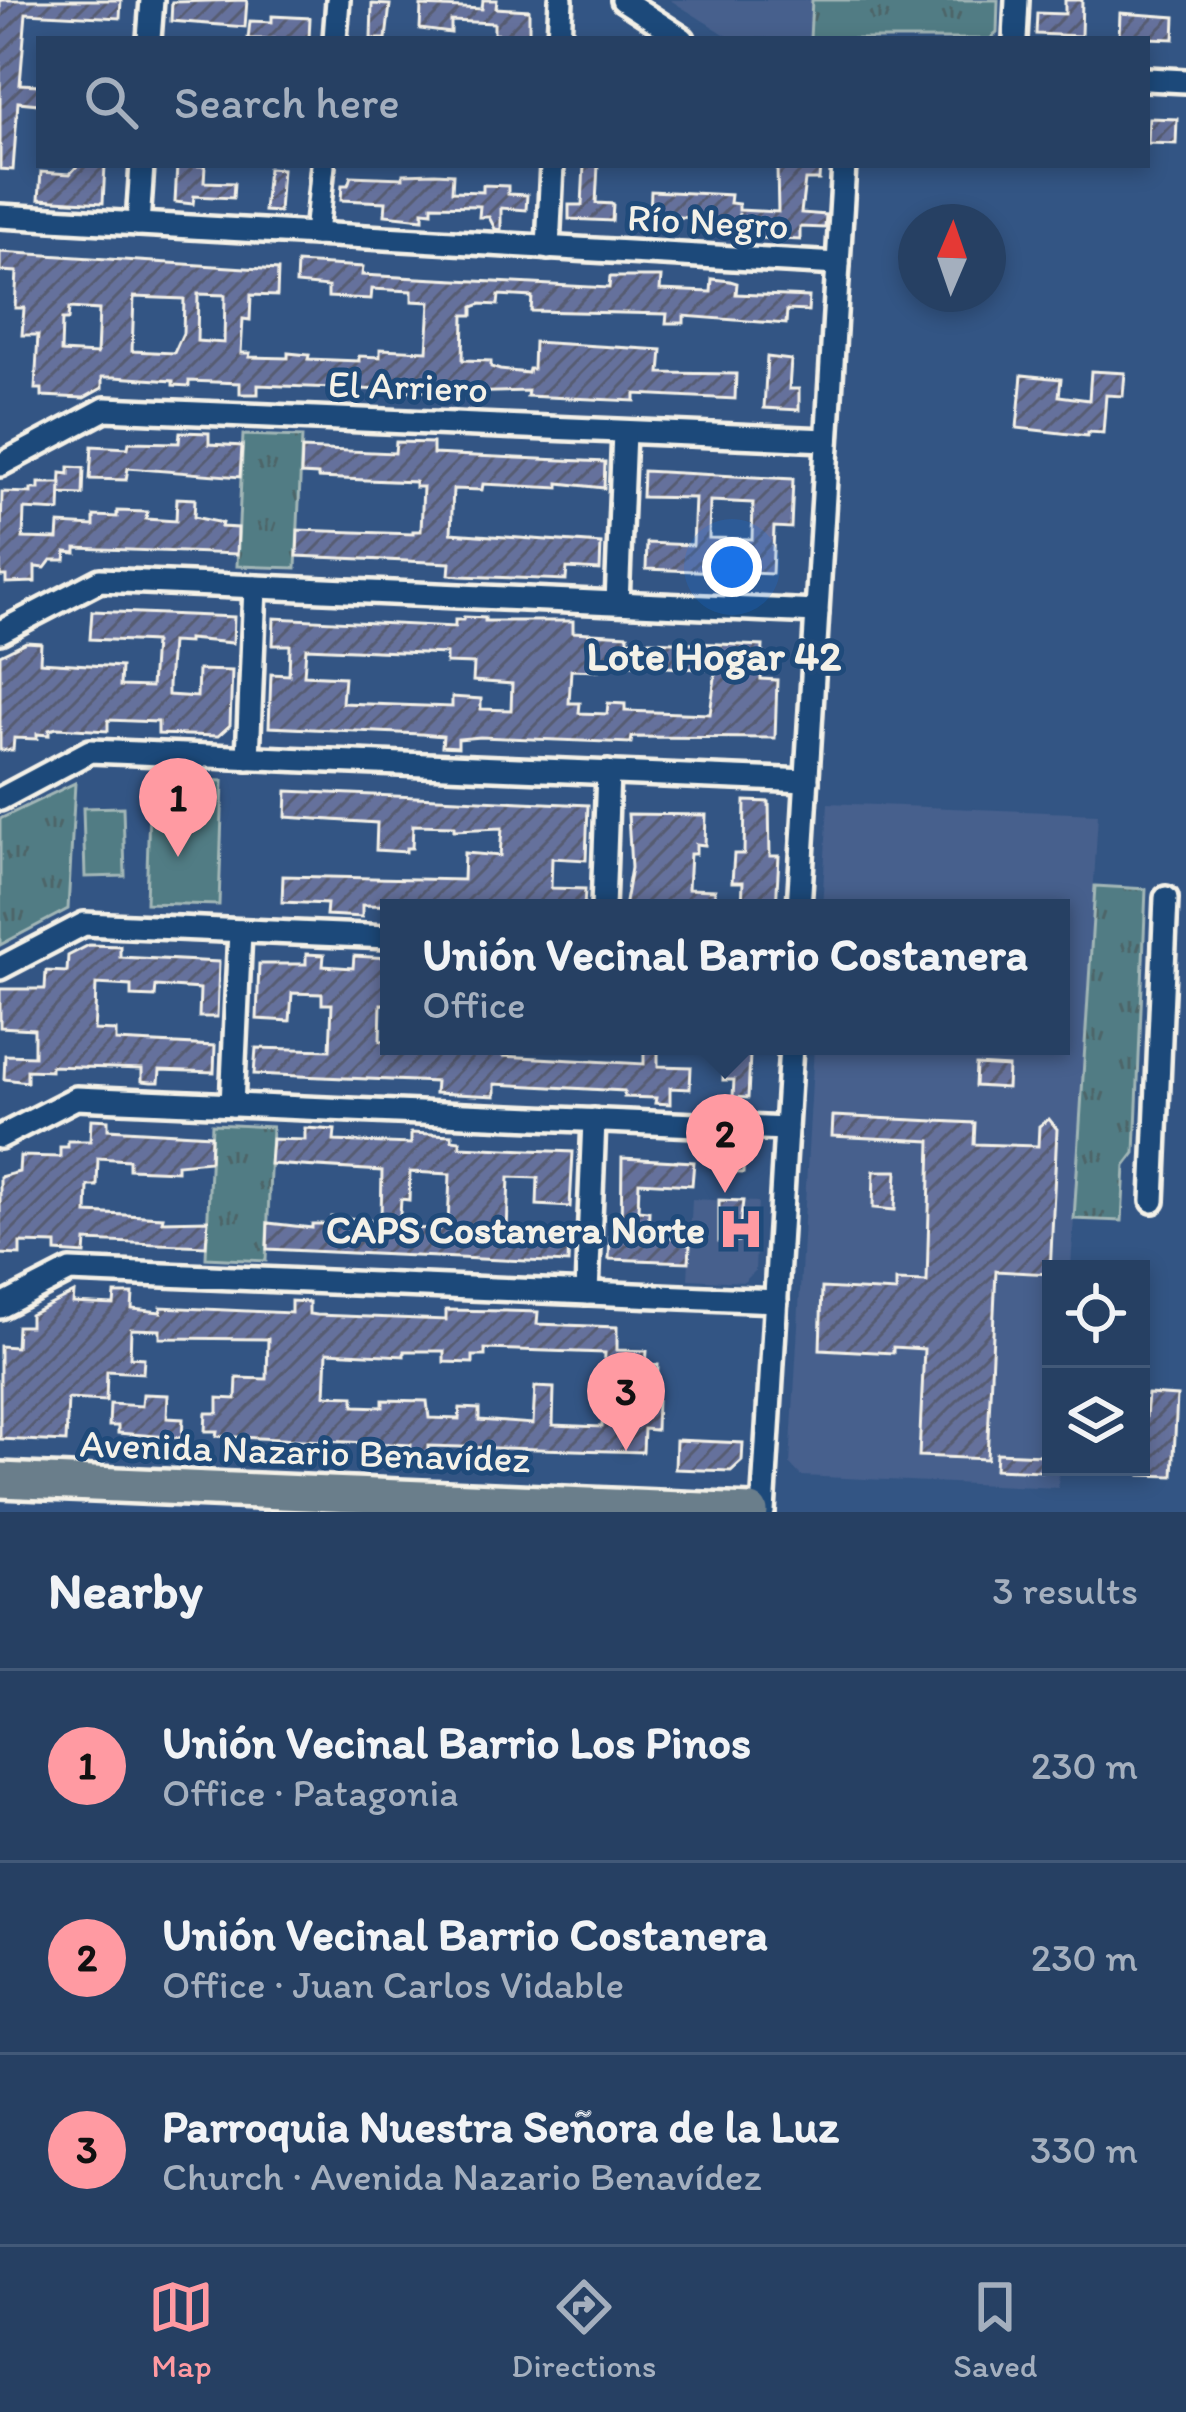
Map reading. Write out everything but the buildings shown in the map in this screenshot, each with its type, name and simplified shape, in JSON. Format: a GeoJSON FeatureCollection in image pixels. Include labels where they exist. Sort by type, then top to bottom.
{"type":"FeatureCollection","features":[{"type":"Feature","properties":{"kind":"main road","name":"Avenida Nazario Benavídez"},"geometry":{"type":"LineString","coordinates":[[0,1480],[751,1512]]}},
{"type":"Feature","properties":{"kind":"street"},"geometry":{"type":"LineString","coordinates":[[149,36],[152,0]]}},
{"type":"Feature","properties":{"kind":"street"},"geometry":{"type":"LineString","coordinates":[[335,36],[338,0]]}},
{"type":"Feature","properties":{"kind":"street"},"geometry":{"type":"LineString","coordinates":[[559,36],[561,0]]}},
{"type":"Feature","properties":{"kind":"street"},"geometry":{"type":"LineString","coordinates":[[622,0],[678,36]]}},
{"type":"Feature","properties":{"kind":"street"},"geometry":{"type":"LineString","coordinates":[[1015,36],[1017,0]]}},
{"type":"Feature","properties":{"kind":"street"},"geometry":{"type":"LineString","coordinates":[[1150,80],[1186,81]]}},
{"type":"Feature","properties":{"kind":"street"},"geometry":{"type":"LineString","coordinates":[[138,224],[142,168]]}},
{"type":"Feature","properties":{"kind":"street"},"geometry":{"type":"LineString","coordinates":[[316,234],[323,168]]}},
{"type":"Feature","properties":{"kind":"street"},"geometry":{"type":"LineString","coordinates":[[548,248],[552,168]]}},
{"type":"Feature","properties":{"kind":"street"},"geometry":{"type":"LineString","coordinates":[[800,899],[844,168]]}},
{"type":"Feature","properties":{"kind":"street","name":"Río Negro"},"geometry":{"type":"LineString","coordinates":[[0,216],[838,264]]}},
{"type":"Feature","properties":{"kind":"street","name":"El Arriero"},"geometry":{"type":"LineString","coordinates":[[0,465],[105,410],[827,440]]}},
{"type":"Feature","properties":{"kind":"street"},"geometry":{"type":"LineString","coordinates":[[617,603],[624,432]]}},
{"type":"Feature","properties":{"kind":"street"},"geometry":{"type":"LineString","coordinates":[[0,632],[100,580],[817,612]]}},
{"type":"Feature","properties":{"kind":"street"},"geometry":{"type":"LineString","coordinates":[[248,758],[255,586]]}},
{"type":"Feature","properties":{"kind":"street"},"geometry":{"type":"LineString","coordinates":[[0,799],[90,752],[807,781]]}},
{"type":"Feature","properties":{"kind":"street"},"geometry":{"type":"LineString","coordinates":[[603,899],[608,772]]}},
{"type":"Feature","properties":{"kind":"street"},"geometry":{"type":"LineString","coordinates":[[1153,1202],[1166,898]]}},
{"type":"Feature","properties":{"kind":"street"},"geometry":{"type":"LineString","coordinates":[[0,968],[84,924],[380,938]]}},
{"type":"Feature","properties":{"kind":"street"},"geometry":{"type":"LineString","coordinates":[[232,1105],[240,931]]}},
{"type":"Feature","properties":{"kind":"street"},"geometry":{"type":"LineString","coordinates":[[1162,996],[1186,997]]}},
{"type":"Feature","properties":{"kind":"street"},"geometry":{"type":"LineString","coordinates":[[763,1512],[790,1055]]}},
{"type":"Feature","properties":{"kind":"street"},"geometry":{"type":"LineString","coordinates":[[0,1137],[76,1098],[786,1129]]}},
{"type":"Feature","properties":{"kind":"street"},"geometry":{"type":"LineString","coordinates":[[587,1293],[594,1120]]}},
{"type":"Feature","properties":{"kind":"street"},"geometry":{"type":"LineString","coordinates":[[0,1307],[70,1271],[776,1301]]}},
{"type":"Feature","properties":{"kind":"shaded area"},"geometry":{"type":"Polygon","coordinates":[[[670,0],[812,0],[810,36],[727,36],[670,0]]]}},
{"type":"Feature","properties":{"kind":"shaded area"},"geometry":{"type":"Polygon","coordinates":[[[828,803],[1098,814],[1072,1260],[1042,1260],[1042,1476],[1059,1476],[1058,1488],[801,1476],[790,1464],[813,1055],[1070,1055],[1070,899],[823,899],[828,803]]]}},
{"type":"Feature","properties":{"kind":"shaded area"},"geometry":{"type":"Polygon","coordinates":[[[692,1199],[758,1202],[755,1271],[744,1282],[688,1279],[692,1199]]]}},
{"type":"Feature","properties":{"kind":"green space"},"geometry":{"type":"Polygon","coordinates":[[[812,0],[998,0],[994,36],[810,36],[812,0]]]}},
{"type":"Feature","properties":{"kind":"green space"},"geometry":{"type":"Polygon","coordinates":[[[243,435],[302,437],[296,568],[237,566],[243,435]]]}},
{"type":"Feature","properties":{"kind":"green space"},"geometry":{"type":"Polygon","coordinates":[[[150,778],[223,781],[219,905],[146,903],[150,778]]]}},
{"type":"Feature","properties":{"kind":"green space"},"geometry":{"type":"Polygon","coordinates":[[[75,783],[68,909],[0,945],[0,819],[75,783]]]}},
{"type":"Feature","properties":{"kind":"green space"},"geometry":{"type":"Polygon","coordinates":[[[123,807],[125,876],[85,877],[83,808],[123,807]]]}},
{"type":"Feature","properties":{"kind":"green space"},"geometry":{"type":"Polygon","coordinates":[[[1095,886],[1146,889],[1135,1153],[1125,1166],[1122,1221],[1074,1219],[1095,886]]]}},
{"type":"Feature","properties":{"kind":"green space"},"geometry":{"type":"Polygon","coordinates":[[[212,1124],[272,1127],[266,1261],[206,1258],[212,1124]]]}},
{"type":"Feature","properties":{"kind":"place","name":"Unión Vecinal Barrio Los Pinos"},"geometry":{"type":"Point","coordinates":[178,857]}},
{"type":"Feature","properties":{"kind":"place","name":"Unión Vecinal Barrio Costanera"},"geometry":{"type":"Point","coordinates":[725,1193]}},
{"type":"Feature","properties":{"kind":"place","name":"CAPS Costanera Norte"},"geometry":{"type":"Point","coordinates":[741,1229]}},
{"type":"Feature","properties":{"kind":"place","name":"Parroquia Nuestra Señora de la Luz"},"geometry":{"type":"Point","coordinates":[626,1451]}},
{"type":"Feature","properties":{"kind":"district","name":"Lote Hogar 42"},"geometry":{"type":"Point","coordinates":[714,655]}}]}
